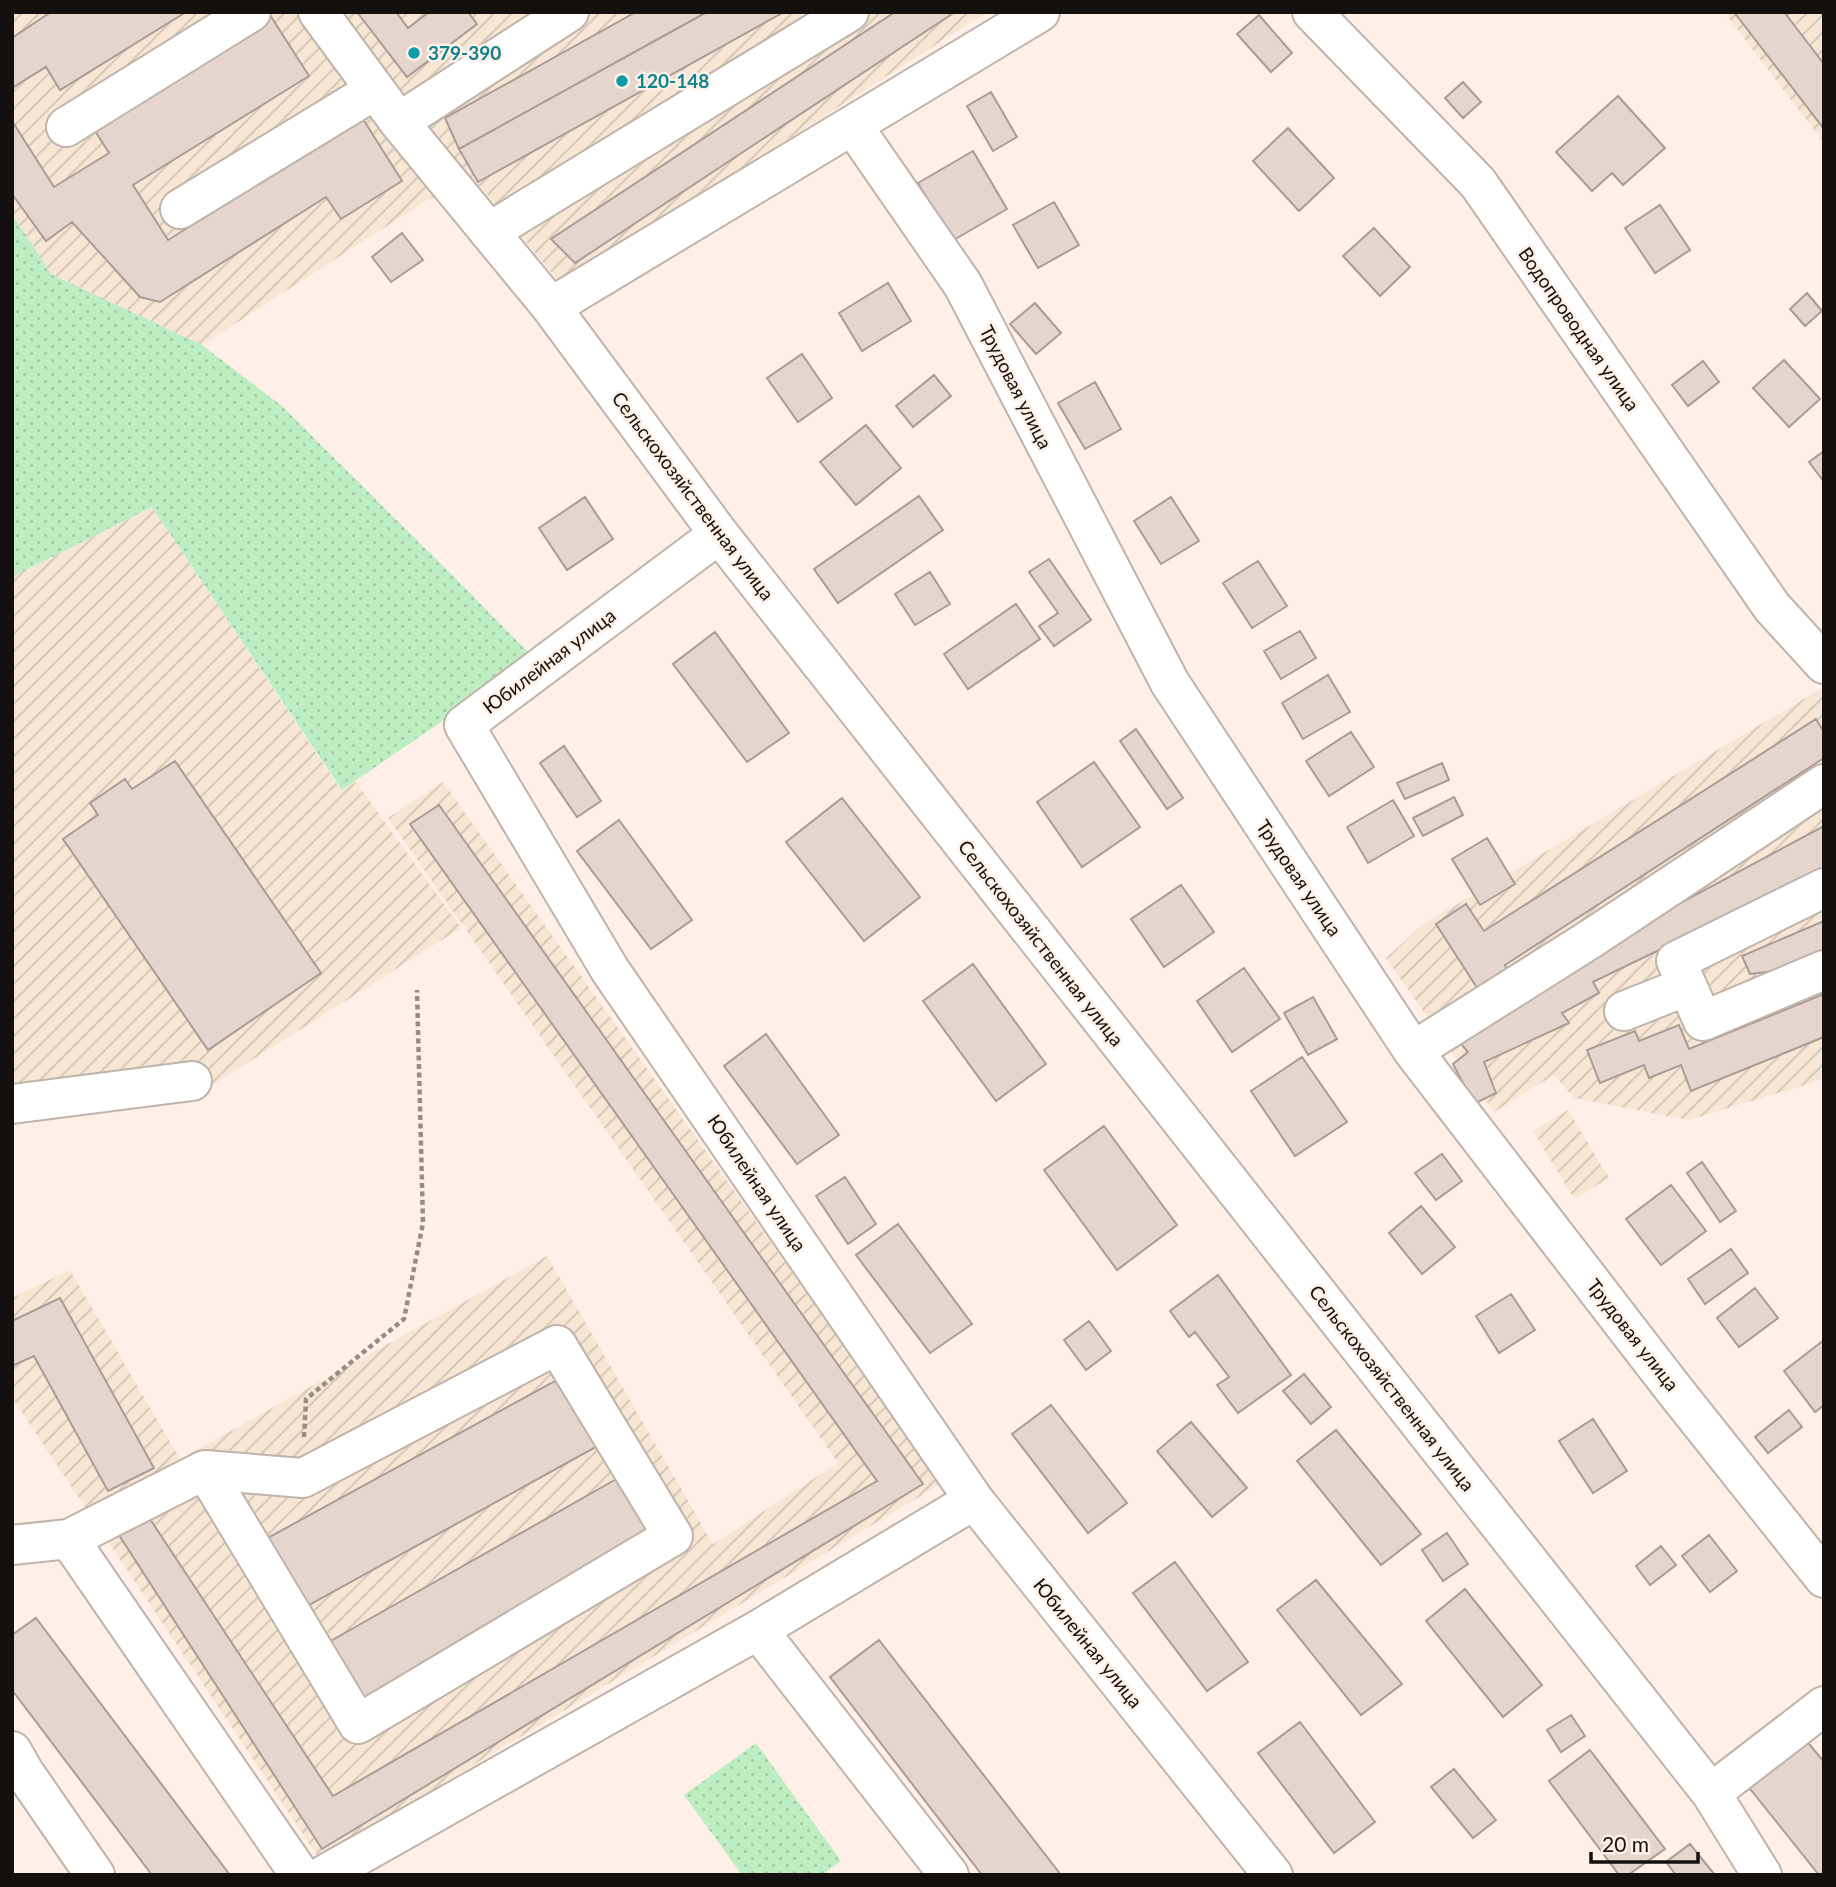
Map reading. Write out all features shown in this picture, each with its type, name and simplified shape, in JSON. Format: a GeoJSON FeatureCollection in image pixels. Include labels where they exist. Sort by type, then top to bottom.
{"type":"FeatureCollection","features":[{"type":"Feature","properties":{"kind":"street"},"geometry":{"type":"LineString","coordinates":[[66,127],[251,12]]}},
{"type":"Feature","properties":{"kind":"street","name":"Сельскохозяйственная улица"},"geometry":{"type":"LineString","coordinates":[[318,12],[399,122],[551,307],[719,534],[1711,1793],[1762,1875]]}},
{"type":"Feature","properties":{"kind":"street"},"geometry":{"type":"LineString","coordinates":[[399,122],[569,12]]}},
{"type":"Feature","properties":{"kind":"street"},"geometry":{"type":"LineString","coordinates":[[489,232],[849,12]]}},
{"type":"Feature","properties":{"kind":"street"},"geometry":{"type":"LineString","coordinates":[[551,307],[1041,12]]}},
{"type":"Feature","properties":{"kind":"street","name":"Водопроводная улица"},"geometry":{"type":"LineString","coordinates":[[1312,12],[1478,183],[1772,607],[1824,664]]}},
{"type":"Feature","properties":{"kind":"street"},"geometry":{"type":"LineString","coordinates":[[180,209],[375,90]]}},
{"type":"Feature","properties":{"kind":"street","name":"Трудовая улица"},"geometry":{"type":"LineString","coordinates":[[853,126],[963,285],[1170,683],[1413,1051],[1672,1387],[1824,1578]]}},
{"type":"Feature","properties":{"kind":"street","name":"Юбилейная улица"},"geometry":{"type":"LineString","coordinates":[[719,534],[464,725],[610,970],[974,1500],[1273,1875]]}},
{"type":"Feature","properties":{"kind":"street"},"geometry":{"type":"LineString","coordinates":[[1413,1051],[1581,946],[1824,784]]}},
{"type":"Feature","properties":{"kind":"street"},"geometry":{"type":"LineString","coordinates":[[1824,888],[1676,961],[1703,1021],[1824,970]]}},
{"type":"Feature","properties":{"kind":"street"},"geometry":{"type":"LineString","coordinates":[[1624,1011],[1686,986]]}},
{"type":"Feature","properties":{"kind":"street"},"geometry":{"type":"LineString","coordinates":[[12,1104],[192,1081]]}},
{"type":"Feature","properties":{"kind":"street"},"geometry":{"type":"LineString","coordinates":[[12,1545],[69,1539],[205,1469],[303,1478],[557,1345],[673,1536],[358,1724],[205,1469]]}},
{"type":"Feature","properties":{"kind":"street"},"geometry":{"type":"LineString","coordinates":[[324,1875],[758,1630],[974,1500]]}},
{"type":"Feature","properties":{"kind":"street"},"geometry":{"type":"LineString","coordinates":[[69,1539],[300,1875]]}},
{"type":"Feature","properties":{"kind":"street"},"geometry":{"type":"LineString","coordinates":[[758,1630],[949,1875]]}},
{"type":"Feature","properties":{"kind":"street"},"geometry":{"type":"LineString","coordinates":[[1711,1793],[1824,1706]]}},
{"type":"Feature","properties":{"kind":"street"},"geometry":{"type":"LineString","coordinates":[[16,1768],[95,1875]]}},
{"type":"Feature","properties":{"kind":"path"},"geometry":{"type":"LineString","coordinates":[[303,1478],[306,1399],[404,1319],[423,1223],[417,990]]}},
{"type":"Feature","properties":{"kind":"shaded area"},"geometry":{"type":"Polygon","coordinates":[[[12,12],[987,12],[561,284],[480,186],[429,199],[202,345],[51,274],[12,214],[12,12]]]}},
{"type":"Feature","properties":{"kind":"shaded area"},"geometry":{"type":"Polygon","coordinates":[[[1724,12],[1824,12],[1824,143],[1724,12]]]}},
{"type":"Feature","properties":{"kind":"shaded area"},"geometry":{"type":"Polygon","coordinates":[[[152,507],[341,790],[356,782],[461,928],[214,1084],[12,1105],[12,577],[152,507]]]}},
{"type":"Feature","properties":{"kind":"shaded area"},"geometry":{"type":"Polygon","coordinates":[[[1824,687],[1824,1079],[1689,1120],[1574,1098],[1554,1075],[1494,1112],[1386,958],[1422,925],[1824,687]]]}},
{"type":"Feature","properties":{"kind":"shaded area"},"geometry":{"type":"Polygon","coordinates":[[[443,782],[942,1483],[319,1858],[15,1402],[12,1403],[12,1298],[70,1270],[180,1459],[547,1256],[713,1544],[838,1463],[388,818],[443,782]]]}},
{"type":"Feature","properties":{"kind":"shaded area"},"geometry":{"type":"Polygon","coordinates":[[[1568,1110],[1609,1178],[1574,1199],[1533,1131],[1568,1110]]]}},
{"type":"Feature","properties":{"kind":"green space"},"geometry":{"type":"Polygon","coordinates":[[[12,214],[51,274],[202,345],[282,406],[534,658],[342,790],[152,507],[12,577],[12,214]]]}},
{"type":"Feature","properties":{"kind":"green space"},"geometry":{"type":"Polygon","coordinates":[[[756,1743],[841,1861],[822,1875],[742,1875],[684,1795],[756,1743]]]}},
{"type":"Feature","properties":{"kind":"building"},"geometry":{"type":"Polygon","coordinates":[[[51,12],[186,12],[60,90],[46,67],[12,88],[12,38],[51,12]]]}},
{"type":"Feature","properties":{"kind":"building","name":"379-390"},"geometry":{"type":"Polygon","coordinates":[[[357,12],[396,12],[408,28],[429,12],[468,12],[477,24],[407,77],[357,12]]]}},
{"type":"Feature","properties":{"kind":"building"},"geometry":{"type":"Polygon","coordinates":[[[636,12],[707,12],[459,149],[445,118],[636,12]]]}},
{"type":"Feature","properties":{"kind":"building","name":"120-148"},"geometry":{"type":"Polygon","coordinates":[[[707,12],[784,12],[478,182],[459,149],[707,12]]]}},
{"type":"Feature","properties":{"kind":"building"},"geometry":{"type":"Polygon","coordinates":[[[895,12],[955,12],[575,263],[551,239],[895,12]]]}},
{"type":"Feature","properties":{"kind":"building"},"geometry":{"type":"Polygon","coordinates":[[[1734,12],[1784,12],[1824,64],[1824,129],[1734,12]]]}},
{"type":"Feature","properties":{"kind":"building"},"geometry":{"type":"Polygon","coordinates":[[[270,15],[309,76],[133,185],[168,240],[363,119],[402,181],[341,219],[326,197],[160,302],[140,297],[72,222],[46,241],[12,194],[12,121],[54,187],[109,153],[92,126],[270,15]]]}},
{"type":"Feature","properties":{"kind":"building"},"geometry":{"type":"Polygon","coordinates":[[[1259,15],[1292,53],[1271,72],[1237,34],[1259,15]]]}},
{"type":"Feature","properties":{"kind":"building"},"geometry":{"type":"Polygon","coordinates":[[[1463,82],[1481,102],[1463,118],[1445,98],[1463,82]]]}},
{"type":"Feature","properties":{"kind":"building"},"geometry":{"type":"Polygon","coordinates":[[[991,92],[1017,137],[993,151],[967,106],[991,92]]]}},
{"type":"Feature","properties":{"kind":"building"},"geometry":{"type":"Polygon","coordinates":[[[1618,96],[1665,148],[1623,185],[1612,173],[1592,191],[1556,152],[1618,96]]]}},
{"type":"Feature","properties":{"kind":"building"},"geometry":{"type":"Polygon","coordinates":[[[1288,128],[1334,178],[1299,211],[1253,161],[1288,128]]]}},
{"type":"Feature","properties":{"kind":"building"},"geometry":{"type":"Polygon","coordinates":[[[973,151],[1007,209],[952,241],[918,183],[973,151]]]}},
{"type":"Feature","properties":{"kind":"building"},"geometry":{"type":"Polygon","coordinates":[[[1054,202],[1079,245],[1038,268],[1013,225],[1054,202]]]}},
{"type":"Feature","properties":{"kind":"building"},"geometry":{"type":"Polygon","coordinates":[[[1660,205],[1690,250],[1655,273],[1625,228],[1660,205]]]}},
{"type":"Feature","properties":{"kind":"building"},"geometry":{"type":"Polygon","coordinates":[[[1374,228],[1410,267],[1380,296],[1343,256],[1374,228]]]}},
{"type":"Feature","properties":{"kind":"building"},"geometry":{"type":"Polygon","coordinates":[[[402,233],[423,260],[391,282],[372,257],[402,233]]]}},
{"type":"Feature","properties":{"kind":"building"},"geometry":{"type":"Polygon","coordinates":[[[888,283],[911,321],[862,351],[839,313],[888,283]]]}},
{"type":"Feature","properties":{"kind":"building"},"geometry":{"type":"Polygon","coordinates":[[[1807,293],[1822,311],[1805,326],[1790,309],[1807,293]]]}},
{"type":"Feature","properties":{"kind":"building"},"geometry":{"type":"Polygon","coordinates":[[[1035,303],[1061,333],[1036,354],[1010,324],[1035,303]]]}},
{"type":"Feature","properties":{"kind":"building"},"geometry":{"type":"Polygon","coordinates":[[[802,354],[832,398],[798,422],[767,378],[802,354]]]}},
{"type":"Feature","properties":{"kind":"building"},"geometry":{"type":"Polygon","coordinates":[[[1784,360],[1820,399],[1789,427],[1753,388],[1784,360]]]}},
{"type":"Feature","properties":{"kind":"building"},"geometry":{"type":"Polygon","coordinates":[[[1703,361],[1719,382],[1688,406],[1672,385],[1703,361]]]}},
{"type":"Feature","properties":{"kind":"building"},"geometry":{"type":"Polygon","coordinates":[[[934,375],[951,396],[913,427],[896,406],[934,375]]]}},
{"type":"Feature","properties":{"kind":"building"},"geometry":{"type":"Polygon","coordinates":[[[1095,382],[1121,429],[1085,449],[1058,403],[1095,382]]]}},
{"type":"Feature","properties":{"kind":"building"},"geometry":{"type":"Polygon","coordinates":[[[866,425],[901,468],[856,505],[820,462],[866,425]]]}},
{"type":"Feature","properties":{"kind":"building"},"geometry":{"type":"Polygon","coordinates":[[[1824,451],[1824,482],[1809,462],[1824,451]]]}},
{"type":"Feature","properties":{"kind":"building"},"geometry":{"type":"Polygon","coordinates":[[[919,496],[943,530],[838,603],[814,569],[919,496]]]}},
{"type":"Feature","properties":{"kind":"building"},"geometry":{"type":"Polygon","coordinates":[[[585,497],[613,539],[567,570],[539,528],[585,497]]]}},
{"type":"Feature","properties":{"kind":"building"},"geometry":{"type":"Polygon","coordinates":[[[1171,497],[1199,541],[1161,564],[1134,521],[1171,497]]]}},
{"type":"Feature","properties":{"kind":"building"},"geometry":{"type":"Polygon","coordinates":[[[1049,559],[1091,620],[1054,646],[1039,626],[1058,613],[1029,572],[1049,559]]]}},
{"type":"Feature","properties":{"kind":"building"},"geometry":{"type":"Polygon","coordinates":[[[1258,561],[1287,606],[1252,628],[1223,583],[1258,561]]]}},
{"type":"Feature","properties":{"kind":"building"},"geometry":{"type":"Polygon","coordinates":[[[930,572],[950,604],[915,625],[895,594],[930,572]]]}},
{"type":"Feature","properties":{"kind":"building"},"geometry":{"type":"Polygon","coordinates":[[[1016,604],[1040,639],[968,689],[944,654],[1016,604]]]}},
{"type":"Feature","properties":{"kind":"building"},"geometry":{"type":"Polygon","coordinates":[[[1300,631],[1316,658],[1281,679],[1264,651],[1300,631]]]}},
{"type":"Feature","properties":{"kind":"building"},"geometry":{"type":"Polygon","coordinates":[[[715,632],[789,733],[747,762],[673,664],[715,632]]]}},
{"type":"Feature","properties":{"kind":"building"},"geometry":{"type":"Polygon","coordinates":[[[1328,675],[1350,712],[1303,739],[1282,703],[1328,675]]]}},
{"type":"Feature","properties":{"kind":"building"},"geometry":{"type":"Polygon","coordinates":[[[1816,719],[1824,732],[1824,758],[1505,965],[1513,979],[1483,997],[1436,924],[1466,904],[1484,931],[1816,719]]]}},
{"type":"Feature","properties":{"kind":"building"},"geometry":{"type":"Polygon","coordinates":[[[1136,729],[1183,798],[1167,809],[1120,741],[1136,729]]]}},
{"type":"Feature","properties":{"kind":"building"},"geometry":{"type":"Polygon","coordinates":[[[1351,732],[1374,767],[1329,796],[1306,761],[1351,732]]]}},
{"type":"Feature","properties":{"kind":"building"},"geometry":{"type":"Polygon","coordinates":[[[564,746],[601,801],[577,817],[540,763],[564,746]]]}},
{"type":"Feature","properties":{"kind":"building"},"geometry":{"type":"Polygon","coordinates":[[[175,761],[321,973],[208,1050],[63,839],[98,815],[90,803],[125,779],[132,789],[175,761]]]}},
{"type":"Feature","properties":{"kind":"building"},"geometry":{"type":"Polygon","coordinates":[[[1094,762],[1140,827],[1082,867],[1037,802],[1094,762]]]}},
{"type":"Feature","properties":{"kind":"building"},"geometry":{"type":"Polygon","coordinates":[[[1442,763],[1449,780],[1405,799],[1397,783],[1442,763]]]}},
{"type":"Feature","properties":{"kind":"building"},"geometry":{"type":"Polygon","coordinates":[[[1454,797],[1463,815],[1423,836],[1413,818],[1454,797]]]}},
{"type":"Feature","properties":{"kind":"building"},"geometry":{"type":"Polygon","coordinates":[[[842,798],[920,897],[864,941],[786,842],[842,798]]]}},
{"type":"Feature","properties":{"kind":"building"},"geometry":{"type":"Polygon","coordinates":[[[1393,800],[1414,836],[1368,863],[1347,827],[1393,800]]]}},
{"type":"Feature","properties":{"kind":"building"},"geometry":{"type":"Polygon","coordinates":[[[439,805],[923,1484],[322,1849],[117,1532],[146,1513],[333,1796],[877,1481],[410,824],[439,805]]]}},
{"type":"Feature","properties":{"kind":"building"},"geometry":{"type":"Polygon","coordinates":[[[619,820],[692,920],[651,949],[577,851],[619,820]]]}},
{"type":"Feature","properties":{"kind":"building"},"geometry":{"type":"Polygon","coordinates":[[[1824,826],[1824,870],[1593,982],[1599,993],[1562,1013],[1569,1023],[1484,1062],[1496,1093],[1474,1104],[1453,1064],[1468,1052],[1456,1038],[1589,952],[1824,826]]]}},
{"type":"Feature","properties":{"kind":"building"},"geometry":{"type":"Polygon","coordinates":[[[1487,838],[1515,884],[1480,905],[1452,859],[1487,838]]]}},
{"type":"Feature","properties":{"kind":"building"},"geometry":{"type":"Polygon","coordinates":[[[1181,885],[1214,932],[1164,967],[1131,919],[1181,885]]]}},
{"type":"Feature","properties":{"kind":"building"},"geometry":{"type":"Polygon","coordinates":[[[1824,921],[1824,958],[1798,968],[1750,974],[1742,956],[1824,921]]]}},
{"type":"Feature","properties":{"kind":"building"},"geometry":{"type":"Polygon","coordinates":[[[973,964],[1046,1064],[996,1101],[923,1001],[973,964]]]}},
{"type":"Feature","properties":{"kind":"building"},"geometry":{"type":"Polygon","coordinates":[[[1244,968],[1280,1019],[1232,1052],[1197,1001],[1244,968]]]}},
{"type":"Feature","properties":{"kind":"building"},"geometry":{"type":"Polygon","coordinates":[[[1824,994],[1824,1037],[1691,1091],[1681,1065],[1649,1078],[1644,1065],[1600,1083],[1587,1050],[1635,1031],[1639,1041],[1679,1025],[1689,1049],[1824,994]]]}},
{"type":"Feature","properties":{"kind":"building"},"geometry":{"type":"Polygon","coordinates":[[[1313,997],[1337,1039],[1308,1055],[1284,1013],[1313,997]]]}},
{"type":"Feature","properties":{"kind":"building"},"geometry":{"type":"Polygon","coordinates":[[[766,1034],[839,1135],[797,1164],[724,1066],[766,1034]]]}},
{"type":"Feature","properties":{"kind":"building"},"geometry":{"type":"Polygon","coordinates":[[[1302,1057],[1347,1122],[1295,1156],[1251,1091],[1302,1057]]]}},
{"type":"Feature","properties":{"kind":"building"},"geometry":{"type":"Polygon","coordinates":[[[1104,1126],[1177,1225],[1117,1270],[1044,1170],[1104,1126]]]}},
{"type":"Feature","properties":{"kind":"building"},"geometry":{"type":"Polygon","coordinates":[[[1442,1154],[1462,1181],[1436,1200],[1415,1173],[1442,1154]]]}},
{"type":"Feature","properties":{"kind":"building"},"geometry":{"type":"Polygon","coordinates":[[[1702,1162],[1736,1211],[1720,1222],[1687,1173],[1702,1162]]]}},
{"type":"Feature","properties":{"kind":"building"},"geometry":{"type":"Polygon","coordinates":[[[845,1177],[876,1224],[848,1244],[816,1196],[845,1177]]]}},
{"type":"Feature","properties":{"kind":"building"},"geometry":{"type":"Polygon","coordinates":[[[1671,1185],[1706,1231],[1661,1265],[1626,1219],[1671,1185]]]}},
{"type":"Feature","properties":{"kind":"building"},"geometry":{"type":"Polygon","coordinates":[[[1421,1206],[1455,1247],[1422,1274],[1389,1233],[1421,1206]]]}},
{"type":"Feature","properties":{"kind":"building"},"geometry":{"type":"Polygon","coordinates":[[[898,1224],[972,1324],[930,1353],[856,1255],[898,1224]]]}},
{"type":"Feature","properties":{"kind":"building"},"geometry":{"type":"Polygon","coordinates":[[[1731,1249],[1748,1273],[1705,1304],[1688,1279],[1731,1249]]]}},
{"type":"Feature","properties":{"kind":"building"},"geometry":{"type":"Polygon","coordinates":[[[1218,1275],[1291,1375],[1238,1413],[1217,1385],[1229,1377],[1195,1332],[1189,1337],[1170,1311],[1218,1275]]]}},
{"type":"Feature","properties":{"kind":"building"},"geometry":{"type":"Polygon","coordinates":[[[1755,1288],[1778,1318],[1739,1347],[1717,1318],[1755,1288]]]}},
{"type":"Feature","properties":{"kind":"building"},"geometry":{"type":"Polygon","coordinates":[[[1511,1294],[1535,1330],[1499,1353],[1476,1316],[1511,1294]]]}},
{"type":"Feature","properties":{"kind":"building"},"geometry":{"type":"Polygon","coordinates":[[[60,1298],[154,1468],[108,1491],[34,1356],[12,1366],[12,1321],[60,1298]]]}},
{"type":"Feature","properties":{"kind":"building"},"geometry":{"type":"Polygon","coordinates":[[[1089,1321],[1111,1351],[1086,1370],[1064,1340],[1089,1321]]]}},
{"type":"Feature","properties":{"kind":"building"},"geometry":{"type":"Polygon","coordinates":[[[1824,1340],[1824,1405],[1815,1412],[1784,1371],[1824,1340]]]}},
{"type":"Feature","properties":{"kind":"building"},"geometry":{"type":"Polygon","coordinates":[[[1304,1374],[1331,1407],[1311,1424],[1283,1391],[1304,1374]]]}},
{"type":"Feature","properties":{"kind":"building"},"geometry":{"type":"Polygon","coordinates":[[[566,1375],[603,1443],[302,1609],[264,1540],[566,1375]]]}},
{"type":"Feature","properties":{"kind":"building"},"geometry":{"type":"Polygon","coordinates":[[[1051,1405],[1127,1503],[1088,1533],[1012,1434],[1051,1405]]]}},
{"type":"Feature","properties":{"kind":"building"},"geometry":{"type":"Polygon","coordinates":[[[1789,1410],[1802,1427],[1768,1453],[1755,1437],[1789,1410]]]}},
{"type":"Feature","properties":{"kind":"building"},"geometry":{"type":"Polygon","coordinates":[[[1593,1419],[1627,1471],[1593,1493],[1559,1441],[1593,1419]]]}},
{"type":"Feature","properties":{"kind":"building"},"geometry":{"type":"Polygon","coordinates":[[[1191,1422],[1247,1488],[1212,1517],[1157,1451],[1191,1422]]]}},
{"type":"Feature","properties":{"kind":"building"},"geometry":{"type":"Polygon","coordinates":[[[1336,1430],[1421,1534],[1381,1565],[1297,1461],[1336,1430]]]}},
{"type":"Feature","properties":{"kind":"building"},"geometry":{"type":"Polygon","coordinates":[[[620,1477],[652,1533],[353,1704],[320,1647],[620,1477]]]}},
{"type":"Feature","properties":{"kind":"building"},"geometry":{"type":"Polygon","coordinates":[[[1447,1533],[1468,1564],[1443,1581],[1422,1550],[1447,1533]]]}},
{"type":"Feature","properties":{"kind":"building"},"geometry":{"type":"Polygon","coordinates":[[[1709,1535],[1737,1571],[1710,1592],[1682,1556],[1709,1535]]]}},
{"type":"Feature","properties":{"kind":"building"},"geometry":{"type":"Polygon","coordinates":[[[1661,1546],[1676,1565],[1650,1585],[1636,1566],[1661,1546]]]}},
{"type":"Feature","properties":{"kind":"building"},"geometry":{"type":"Polygon","coordinates":[[[1175,1562],[1248,1662],[1207,1691],[1133,1593],[1175,1562]]]}},
{"type":"Feature","properties":{"kind":"building"},"geometry":{"type":"Polygon","coordinates":[[[1316,1580],[1402,1684],[1361,1715],[1277,1610],[1316,1580]]]}},
{"type":"Feature","properties":{"kind":"building"},"geometry":{"type":"Polygon","coordinates":[[[1465,1589],[1542,1685],[1503,1717],[1426,1621],[1465,1589]]]}},
{"type":"Feature","properties":{"kind":"building"},"geometry":{"type":"Polygon","coordinates":[[[36,1618],[230,1875],[152,1875],[12,1690],[12,1635],[36,1618]]]}},
{"type":"Feature","properties":{"kind":"building"},"geometry":{"type":"Polygon","coordinates":[[[879,1640],[1061,1875],[982,1875],[830,1677],[879,1640]]]}},
{"type":"Feature","properties":{"kind":"building"},"geometry":{"type":"Polygon","coordinates":[[[1571,1715],[1585,1736],[1561,1752],[1547,1730],[1571,1715]]]}},
{"type":"Feature","properties":{"kind":"building"},"geometry":{"type":"Polygon","coordinates":[[[1300,1722],[1375,1822],[1334,1853],[1258,1753],[1300,1722]]]}},
{"type":"Feature","properties":{"kind":"building"},"geometry":{"type":"Polygon","coordinates":[[[1801,1734],[1824,1762],[1824,1875],[1819,1875],[1743,1780],[1801,1734]]]}},
{"type":"Feature","properties":{"kind":"building"},"geometry":{"type":"Polygon","coordinates":[[[1590,1750],[1665,1849],[1628,1875],[1619,1875],[1549,1781],[1590,1750]]]}},
{"type":"Feature","properties":{"kind":"building"},"geometry":{"type":"Polygon","coordinates":[[[1454,1769],[1496,1820],[1473,1838],[1431,1787],[1454,1769]]]}},
{"type":"Feature","properties":{"kind":"building"},"geometry":{"type":"Polygon","coordinates":[[[1690,1844],[1715,1875],[1676,1875],[1666,1862],[1690,1844]]]}},
{"type":"Feature","properties":{"kind":"place","name":"379-390"},"geometry":{"type":"Point","coordinates":[414,53]}},
{"type":"Feature","properties":{"kind":"place","name":"120-148"},"geometry":{"type":"Point","coordinates":[622,81]}}]}
